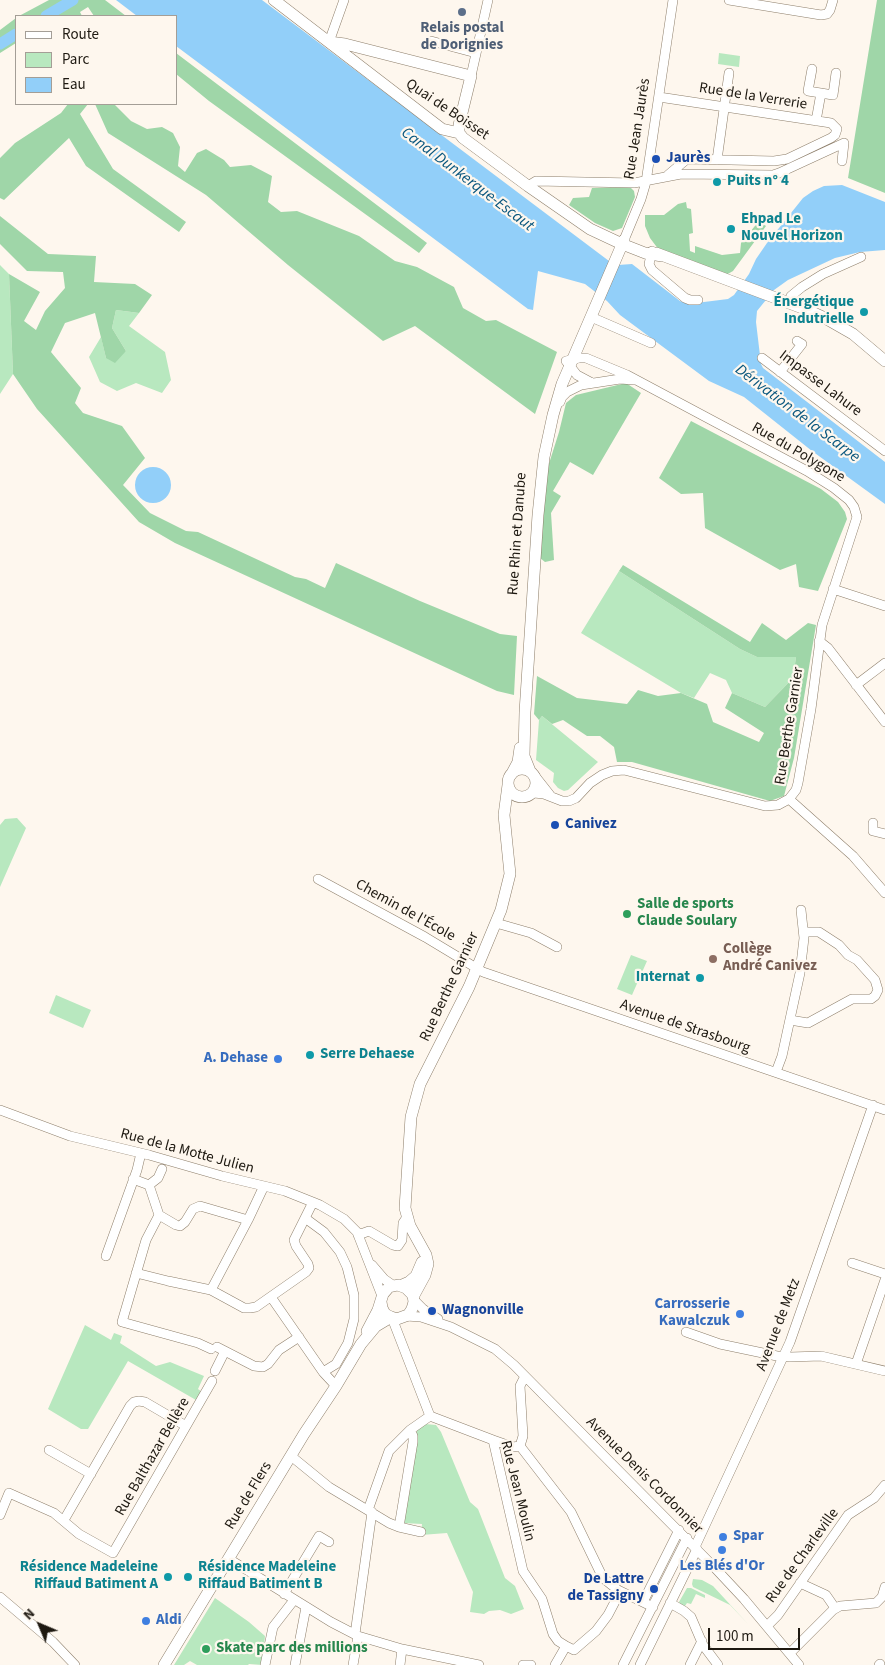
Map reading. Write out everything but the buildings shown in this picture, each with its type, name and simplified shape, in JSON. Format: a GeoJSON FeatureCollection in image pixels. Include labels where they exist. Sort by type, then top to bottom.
{"type":"FeatureCollection","features":[{"type":"Feature","properties":{"kind":"main road","name":"Quai de Boisset"},"geometry":{"type":"LineString","coordinates":[[274,0],[442,129],[459,133],[463,138],[528,186],[594,232],[788,303],[842,327],[864,342],[885,361]]}},
{"type":"Feature","properties":{"kind":"main road"},"geometry":{"type":"LineString","coordinates":[[329,42],[345,44],[471,76],[459,125],[459,133]]}},
{"type":"Feature","properties":{"kind":"main road","name":"Rue Jean Jaurès"},"geometry":{"type":"LineString","coordinates":[[596,301],[623,242]]}},
{"type":"Feature","properties":{"kind":"main road","name":"Rue Rhin et Danube"},"geometry":{"type":"LineString","coordinates":[[510,780],[519,757],[520,709],[535,486],[547,418],[557,382],[581,338],[596,301]]}},
{"type":"Feature","properties":{"kind":"main road","name":"Rue Rhin et Danube"},"geometry":{"type":"LineString","coordinates":[[532,773],[524,756],[525,712],[540,488],[555,407],[569,362],[596,301]]}},
{"type":"Feature","properties":{"kind":"main road"},"geometry":{"type":"LineString","coordinates":[[520,769],[532,773],[537,785],[534,792],[526,797],[519,797],[511,793],[510,780],[520,769]]}},
{"type":"Feature","properties":{"kind":"main road","name":"Rue Berthe Garnier"},"geometry":{"type":"LineString","coordinates":[[414,1299],[428,1267],[427,1258],[407,1217],[405,1199],[408,1141],[414,1099],[422,1078],[477,969],[496,922],[509,880],[504,809],[510,780]]}},
{"type":"Feature","properties":{"kind":"main road","name":"Rue Berthe Garnier"},"geometry":{"type":"LineString","coordinates":[[505,823],[509,805],[519,797]]}},
{"type":"Feature","properties":{"kind":"main road"},"geometry":{"type":"LineString","coordinates":[[397,1286],[408,1289],[414,1299],[412,1309],[406,1316],[400,1319],[392,1318],[383,1310],[381,1299],[387,1289],[412,1280],[420,1270],[423,1258],[422,1248]]}},
{"type":"Feature","properties":{"kind":"main road","name":"Rue de Flers"},"geometry":{"type":"LineString","coordinates":[[164,1665],[361,1344],[381,1299]]}},
{"type":"Feature","properties":{"kind":"main road","name":"Rue de Flers"},"geometry":{"type":"LineString","coordinates":[[361,1344],[376,1326],[392,1318]]}},
{"type":"Feature","properties":{"kind":"street"},"geometry":{"type":"LineString","coordinates":[[329,42],[344,0]]}},
{"type":"Feature","properties":{"kind":"street"},"geometry":{"type":"LineString","coordinates":[[471,76],[488,0]]}},
{"type":"Feature","properties":{"kind":"street","name":"Rue Jean Jaurès"},"geometry":{"type":"LineString","coordinates":[[623,242],[646,182],[673,0]]}},
{"type":"Feature","properties":{"kind":"street"},"geometry":{"type":"LineString","coordinates":[[728,0],[820,15],[831,9],[833,0]]}},
{"type":"Feature","properties":{"kind":"street"},"geometry":{"type":"LineString","coordinates":[[431,41],[476,53]]}},
{"type":"Feature","properties":{"kind":"street"},"geometry":{"type":"LineString","coordinates":[[812,69],[808,91],[833,95],[836,73]]}},
{"type":"Feature","properties":{"kind":"street"},"geometry":{"type":"LineString","coordinates":[[668,176],[687,160],[716,160],[729,73]]}},
{"type":"Feature","properties":{"kind":"street"},"geometry":{"type":"LineString","coordinates":[[816,121],[820,93]]}},
{"type":"Feature","properties":{"kind":"street","name":"Rue de la Verrerie"},"geometry":{"type":"LineString","coordinates":[[659,97],[833,124],[837,129],[836,133],[829,140],[781,160],[716,160]]}},
{"type":"Feature","properties":{"kind":"street"},"geometry":{"type":"LineString","coordinates":[[528,186],[536,181],[646,182],[685,174],[773,175],[844,143],[842,161]]}},
{"type":"Feature","properties":{"kind":"street"},"geometry":{"type":"LineString","coordinates":[[655,254],[649,264],[654,272],[686,298],[693,301],[698,300]]}},
{"type":"Feature","properties":{"kind":"street"},"geometry":{"type":"LineString","coordinates":[[788,303],[791,296],[824,274],[862,257]]}},
{"type":"Feature","properties":{"kind":"street"},"geometry":{"type":"LineString","coordinates":[[591,317],[651,342]]}},
{"type":"Feature","properties":{"kind":"street"},"geometry":{"type":"LineString","coordinates":[[581,338],[584,350],[594,360]]}},
{"type":"Feature","properties":{"kind":"street"},"geometry":{"type":"LineString","coordinates":[[780,372],[802,344],[797,341]]}},
{"type":"Feature","properties":{"kind":"street","name":"Rue du Polygone"},"geometry":{"type":"LineString","coordinates":[[569,362],[581,357],[594,360],[627,375],[811,473],[849,500],[856,510],[857,517],[824,614],[819,641]]}},
{"type":"Feature","properties":{"kind":"street","name":"Impasse Lahure"},"geometry":{"type":"LineString","coordinates":[[762,358],[885,450]]}},
{"type":"Feature","properties":{"kind":"street"},"geometry":{"type":"LineString","coordinates":[[569,362],[579,377],[592,383]]}},
{"type":"Feature","properties":{"kind":"street","name":"Rue du Polygone"},"geometry":{"type":"LineString","coordinates":[[550,431],[564,395],[576,386],[620,379],[641,383]]}},
{"type":"Feature","properties":{"kind":"street"},"geometry":{"type":"LineString","coordinates":[[833,589],[885,606]]}},
{"type":"Feature","properties":{"kind":"street"},"geometry":{"type":"LineString","coordinates":[[819,641],[826,645],[884,720]]}},
{"type":"Feature","properties":{"kind":"street","name":"Rue Berthe Garnier"},"geometry":{"type":"LineString","coordinates":[[534,792],[562,801],[571,801],[596,779],[612,771],[624,770],[766,806],[778,805],[789,799],[796,790],[798,783],[811,709],[819,641]]}},
{"type":"Feature","properties":{"kind":"street"},"geometry":{"type":"LineString","coordinates":[[856,685],[885,663]]}},
{"type":"Feature","properties":{"kind":"street"},"geometry":{"type":"LineString","coordinates":[[532,773],[552,797]]}},
{"type":"Feature","properties":{"kind":"street"},"geometry":{"type":"LineString","coordinates":[[789,799],[853,856],[885,893]]}},
{"type":"Feature","properties":{"kind":"street"},"geometry":{"type":"LineString","coordinates":[[873,824],[873,831],[885,834]]}},
{"type":"Feature","properties":{"kind":"street","name":"Chemin de l'École"},"geometry":{"type":"LineString","coordinates":[[318,880],[425,937],[477,969]]}},
{"type":"Feature","properties":{"kind":"street"},"geometry":{"type":"LineString","coordinates":[[776,1072],[800,973],[804,932],[802,910]]}},
{"type":"Feature","properties":{"kind":"street"},"geometry":{"type":"LineString","coordinates":[[496,922],[531,933],[557,947]]}},
{"type":"Feature","properties":{"kind":"street"},"geometry":{"type":"LineString","coordinates":[[790,1020],[808,1023],[852,999],[871,999],[878,990],[874,980],[857,960],[839,945],[819,932],[804,932]]}},
{"type":"Feature","properties":{"kind":"street","name":"Avenue de Strasbourg"},"geometry":{"type":"LineString","coordinates":[[477,969],[885,1108]]}},
{"type":"Feature","properties":{"kind":"street","name":"Avenue de Metz"},"geometry":{"type":"LineString","coordinates":[[640,1665],[696,1548],[783,1357],[873,1105]]}},
{"type":"Feature","properties":{"kind":"street","name":"Rue de la Motte Julien"},"geometry":{"type":"LineString","coordinates":[[0,1110],[70,1136],[285,1191],[313,1202],[344,1218],[358,1235],[368,1258],[381,1299]]}},
{"type":"Feature","properties":{"kind":"street"},"geometry":{"type":"LineString","coordinates":[[106,1256],[133,1179],[140,1153]]}},
{"type":"Feature","properties":{"kind":"street"},"geometry":{"type":"LineString","coordinates":[[149,1185],[156,1180],[162,1169]]}},
{"type":"Feature","properties":{"kind":"street"},"geometry":{"type":"LineString","coordinates":[[133,1179],[149,1185]]}},
{"type":"Feature","properties":{"kind":"street"},"geometry":{"type":"LineString","coordinates":[[149,1185],[159,1215],[176,1225],[180,1226],[185,1222],[193,1209],[200,1206],[248,1220]]}},
{"type":"Feature","properties":{"kind":"street"},"geometry":{"type":"LineString","coordinates":[[211,1290],[264,1186]]}},
{"type":"Feature","properties":{"kind":"street"},"geometry":{"type":"LineString","coordinates":[[136,1273],[168,1282],[211,1290],[246,1308],[256,1306],[306,1272],[309,1268],[294,1242],[313,1202]]}},
{"type":"Feature","properties":{"kind":"street"},"geometry":{"type":"LineString","coordinates":[[159,1215],[147,1237],[122,1322],[217,1349],[254,1366],[262,1367],[268,1364],[280,1350],[299,1337]]}},
{"type":"Feature","properties":{"kind":"street"},"geometry":{"type":"LineString","coordinates":[[358,1235],[369,1231],[398,1246],[402,1240],[403,1223],[407,1217]]}},
{"type":"Feature","properties":{"kind":"street"},"geometry":{"type":"LineString","coordinates":[[305,1218],[324,1232],[337,1248],[347,1267],[354,1295],[354,1319],[348,1343],[336,1364],[323,1372]]}},
{"type":"Feature","properties":{"kind":"street","name":"Rue de la Motte Julien"},"geometry":{"type":"LineString","coordinates":[[368,1258],[380,1275],[397,1286]]}},
{"type":"Feature","properties":{"kind":"street"},"geometry":{"type":"LineString","coordinates":[[852,1263],[885,1274]]}},
{"type":"Feature","properties":{"kind":"street"},"geometry":{"type":"LineString","coordinates":[[856,1364],[885,1280]]}},
{"type":"Feature","properties":{"kind":"street"},"geometry":{"type":"LineString","coordinates":[[271,1297],[323,1372],[336,1386]]}},
{"type":"Feature","properties":{"kind":"street","name":"Avenue Denis Cordonnier"},"geometry":{"type":"LineString","coordinates":[[414,1299],[423,1309],[451,1327],[495,1350],[509,1360],[687,1538],[740,1594],[799,1665]]}},
{"type":"Feature","properties":{"kind":"street","name":"Avenue Denis Cordonnier"},"geometry":{"type":"LineString","coordinates":[[406,1316],[421,1317],[451,1327]]}},
{"type":"Feature","properties":{"kind":"street"},"geometry":{"type":"LineString","coordinates":[[353,1665],[370,1511],[389,1451],[410,1430],[430,1416],[392,1318]]}},
{"type":"Feature","properties":{"kind":"street"},"geometry":{"type":"LineString","coordinates":[[686,1332],[720,1344],[783,1357],[821,1356],[885,1371]]}},
{"type":"Feature","properties":{"kind":"street"},"geometry":{"type":"LineString","coordinates":[[215,1371],[217,1349]]}},
{"type":"Feature","properties":{"kind":"street"},"geometry":{"type":"LineString","coordinates":[[520,1446],[523,1436],[520,1386],[525,1376]]}},
{"type":"Feature","properties":{"kind":"street","name":"Rue Balthazar Bellère"},"geometry":{"type":"LineString","coordinates":[[64,1520],[79,1534],[113,1553],[212,1380]]}},
{"type":"Feature","properties":{"kind":"street"},"geometry":{"type":"LineString","coordinates":[[0,1515],[5,1497],[46,1509],[64,1520],[134,1402],[145,1402],[186,1426]]}},
{"type":"Feature","properties":{"kind":"street","name":"Rue Jean Moulin"},"geometry":{"type":"LineString","coordinates":[[430,1416],[494,1440],[523,1571],[542,1599],[553,1634],[558,1641],[566,1646]]}},
{"type":"Feature","properties":{"kind":"street"},"geometry":{"type":"LineString","coordinates":[[399,1528],[413,1442],[410,1430]]}},
{"type":"Feature","properties":{"kind":"street"},"geometry":{"type":"LineString","coordinates":[[494,1440],[513,1447],[520,1446]]}},
{"type":"Feature","properties":{"kind":"street"},"geometry":{"type":"LineString","coordinates":[[520,1446],[571,1512],[603,1578],[620,1592],[653,1607]]}},
{"type":"Feature","properties":{"kind":"street"},"geometry":{"type":"LineString","coordinates":[[49,1450],[91,1474]]}},
{"type":"Feature","properties":{"kind":"street"},"geometry":{"type":"LineString","coordinates":[[291,1456],[329,1487],[399,1528],[421,1532]]}},
{"type":"Feature","properties":{"kind":"street","name":"Rue de Charleville"},"geometry":{"type":"LineString","coordinates":[[767,1626],[778,1615],[848,1515],[874,1498],[885,1486]]}},
{"type":"Feature","properties":{"kind":"street"},"geometry":{"type":"LineString","coordinates":[[643,1602],[679,1530]]}},
{"type":"Feature","properties":{"kind":"street"},"geometry":{"type":"LineString","coordinates":[[284,1594],[319,1536],[329,1542]]}},
{"type":"Feature","properties":{"kind":"street"},"geometry":{"type":"LineString","coordinates":[[623,1665],[687,1538]]}},
{"type":"Feature","properties":{"kind":"street"},"geometry":{"type":"LineString","coordinates":[[229,1559],[294,1600],[356,1635],[448,1662],[479,1665]]}},
{"type":"Feature","properties":{"kind":"street"},"geometry":{"type":"LineString","coordinates":[[800,1583],[826,1595],[835,1608]]}},
{"type":"Feature","properties":{"kind":"street"},"geometry":{"type":"LineString","coordinates":[[790,1654],[835,1608],[840,1606],[876,1604],[882,1597],[885,1587]]}},
{"type":"Feature","properties":{"kind":"street"},"geometry":{"type":"LineString","coordinates":[[555,1665],[566,1646],[574,1650],[591,1636],[605,1620],[620,1592]]}},
{"type":"Feature","properties":{"kind":"street"},"geometry":{"type":"LineString","coordinates":[[0,1597],[53,1642],[75,1665]]}},
{"type":"Feature","properties":{"kind":"street"},"geometry":{"type":"LineString","coordinates":[[265,1665],[272,1626],[294,1600]]}},
{"type":"Feature","properties":{"kind":"street"},"geometry":{"type":"LineString","coordinates":[[670,1603],[689,1614],[695,1623],[702,1641],[718,1665]]}},
{"type":"Feature","properties":{"kind":"street"},"geometry":{"type":"LineString","coordinates":[[296,1665],[306,1607]]}},
{"type":"Feature","properties":{"kind":"street"},"geometry":{"type":"LineString","coordinates":[[690,1665],[702,1641]]}},
{"type":"Feature","properties":{"kind":"street"},"geometry":{"type":"LineString","coordinates":[[400,1665],[402,1649]]}},
{"type":"Feature","properties":{"kind":"street"},"geometry":{"type":"LineString","coordinates":[[523,1665],[531,1665]]}},
{"type":"Feature","properties":{"kind":"green space"},"geometry":{"type":"Polygon","coordinates":[[[49,0],[105,0],[125,15],[93,15],[88,7],[80,12],[82,15],[21,15],[49,0]]]}},
{"type":"Feature","properties":{"kind":"green space"},"geometry":{"type":"Polygon","coordinates":[[[877,0],[885,0],[885,193],[848,178],[877,0]]]}},
{"type":"Feature","properties":{"kind":"green space"},"geometry":{"type":"Polygon","coordinates":[[[15,19],[15,44],[0,53],[0,30],[15,19]]]}},
{"type":"Feature","properties":{"kind":"green space"},"geometry":{"type":"Polygon","coordinates":[[[719,53],[740,56],[739,67],[718,64],[719,53]]]}},
{"type":"Feature","properties":{"kind":"green space"},"geometry":{"type":"Polygon","coordinates":[[[178,55],[427,243],[419,253],[209,101],[178,76],[178,55]]]}},
{"type":"Feature","properties":{"kind":"green space"},"geometry":{"type":"Polygon","coordinates":[[[67,105],[87,105],[80,114],[113,169],[186,222],[179,232],[86,166],[69,138],[4,200],[0,198],[0,158],[15,143],[61,113],[67,105]]]}},
{"type":"Feature","properties":{"kind":"green space"},"geometry":{"type":"Polygon","coordinates":[[[95,105],[115,105],[131,121],[147,129],[162,127],[173,133],[180,147],[178,166],[185,172],[197,153],[206,149],[224,160],[230,167],[251,165],[272,176],[268,202],[281,212],[297,211],[359,236],[395,261],[417,267],[454,287],[463,308],[486,321],[496,320],[557,352],[535,414],[415,326],[383,341],[288,265],[206,195],[108,133],[95,105]]]}},
{"type":"Feature","properties":{"kind":"green space"},"geometry":{"type":"Polygon","coordinates":[[[630,187],[634,191],[635,197],[622,228],[613,231],[595,223],[569,205],[573,198],[589,197],[592,188],[630,187]]]}},
{"type":"Feature","properties":{"kind":"green space"},"geometry":{"type":"Polygon","coordinates":[[[686,202],[687,208],[691,209],[693,233],[689,234],[690,251],[695,253],[695,246],[722,255],[740,253],[741,243],[759,221],[766,226],[733,271],[726,275],[659,250],[650,238],[645,226],[645,215],[664,215],[678,204],[686,202]]]}},
{"type":"Feature","properties":{"kind":"green space"},"geometry":{"type":"Polygon","coordinates":[[[0,216],[48,254],[96,256],[94,282],[135,284],[152,295],[139,313],[116,310],[112,328],[126,351],[115,363],[106,358],[95,313],[65,323],[51,352],[81,388],[75,403],[83,413],[122,426],[145,458],[123,485],[150,513],[186,531],[198,532],[295,577],[306,579],[325,588],[336,563],[500,634],[517,636],[514,695],[497,691],[175,543],[139,522],[37,409],[13,374],[9,274],[40,292],[24,321],[36,330],[45,311],[65,288],[63,272],[27,271],[0,244],[0,216]]]}},
{"type":"Feature","properties":{"kind":"green space"},"geometry":{"type":"Polygon","coordinates":[[[0,265],[9,274],[13,374],[0,394],[0,265]]]}},
{"type":"Feature","properties":{"kind":"green space"},"geometry":{"type":"Polygon","coordinates":[[[116,310],[139,313],[129,326],[165,352],[171,380],[162,393],[136,383],[117,391],[100,382],[89,357],[101,337],[106,358],[126,351],[112,328],[116,310]]]}},
{"type":"Feature","properties":{"kind":"green space"},"geometry":{"type":"Polygon","coordinates":[[[626,383],[641,393],[593,475],[570,462],[553,491],[561,496],[551,513],[554,560],[545,562],[540,558],[546,473],[566,403],[576,395],[626,383]]]}},
{"type":"Feature","properties":{"kind":"green space"},"geometry":{"type":"Polygon","coordinates":[[[691,421],[821,489],[838,502],[845,512],[847,519],[818,591],[799,587],[796,564],[780,570],[705,528],[703,493],[681,494],[659,478],[691,421]]]}},
{"type":"Feature","properties":{"kind":"green space"},"geometry":{"type":"Polygon","coordinates":[[[623,565],[750,642],[762,623],[786,640],[808,623],[816,625],[794,758],[784,796],[770,801],[632,762],[617,762],[614,747],[600,736],[587,736],[563,720],[552,724],[542,716],[539,720],[534,714],[537,676],[577,698],[627,704],[638,690],[658,696],[681,693],[707,704],[713,722],[759,742],[764,733],[725,708],[732,693],[765,707],[793,678],[796,657],[757,657],[740,649],[619,571],[623,565]]]}},
{"type":"Feature","properties":{"kind":"green space"},"geometry":{"type":"Polygon","coordinates":[[[619,571],[740,649],[757,657],[796,657],[793,678],[765,707],[732,693],[726,680],[710,673],[694,698],[681,693],[581,633],[619,571]]]}},
{"type":"Feature","properties":{"kind":"green space"},"geometry":{"type":"Polygon","coordinates":[[[542,716],[598,762],[568,790],[564,791],[558,788],[553,782],[554,773],[536,760],[539,720],[542,716]]]}},
{"type":"Feature","properties":{"kind":"green space"},"geometry":{"type":"Polygon","coordinates":[[[17,818],[26,828],[0,887],[0,825],[5,819],[17,818]]]}},
{"type":"Feature","properties":{"kind":"green space"},"geometry":{"type":"Polygon","coordinates":[[[631,955],[647,961],[632,995],[617,989],[631,955]]]}},
{"type":"Feature","properties":{"kind":"green space"},"geometry":{"type":"Polygon","coordinates":[[[56,995],[91,1010],[83,1028],[49,1013],[56,995]]]}},
{"type":"Feature","properties":{"kind":"green space"},"geometry":{"type":"Polygon","coordinates":[[[85,1325],[111,1340],[114,1333],[122,1336],[120,1343],[156,1366],[170,1362],[204,1376],[198,1389],[202,1392],[196,1400],[128,1361],[88,1429],[81,1429],[48,1409],[85,1325]]]}},
{"type":"Feature","properties":{"kind":"green space"},"geometry":{"type":"Polygon","coordinates":[[[425,1424],[436,1425],[441,1432],[470,1502],[478,1509],[505,1578],[515,1586],[524,1609],[511,1614],[500,1610],[489,1611],[484,1614],[470,1612],[473,1592],[447,1533],[421,1535],[422,1524],[403,1523],[417,1430],[425,1424]]]}},
{"type":"Feature","properties":{"kind":"green space"},"geometry":{"type":"Polygon","coordinates":[[[693,1579],[702,1580],[713,1586],[748,1624],[730,1605],[693,1587],[693,1579]]]}},
{"type":"Feature","properties":{"kind":"green space"},"geometry":{"type":"Polygon","coordinates":[[[687,1588],[705,1595],[705,1598],[696,1594],[691,1604],[687,1603],[685,1606],[680,1604],[679,1602],[687,1588]]]}},
{"type":"Feature","properties":{"kind":"green space"},"geometry":{"type":"Polygon","coordinates":[[[215,1598],[265,1636],[262,1665],[197,1665],[190,1661],[184,1665],[174,1665],[215,1598]]]}},
{"type":"Feature","properties":{"kind":"water"},"geometry":{"type":"Polygon","coordinates":[[[116,0],[262,0],[609,261],[618,265],[632,264],[680,301],[688,304],[728,299],[734,295],[767,243],[803,198],[813,191],[824,186],[842,185],[885,202],[885,250],[860,252],[835,258],[788,280],[774,290],[757,311],[756,322],[763,368],[885,462],[885,504],[812,451],[744,397],[709,381],[620,315],[607,301],[585,284],[538,271],[533,310],[528,309],[178,47],[178,15],[136,15],[116,0]]]}},
{"type":"Feature","properties":{"kind":"water"},"geometry":{"type":"Polygon","coordinates":[[[153,467],[160,468],[166,472],[170,478],[170,492],[166,498],[160,502],[153,503],[146,502],[140,498],[136,492],[135,485],[136,478],[140,472],[146,468],[153,467]]]}},
{"type":"Feature","properties":{"kind":"waterway"},"geometry":{"type":"LineString","coordinates":[[48,15],[73,0]]}},
{"type":"Feature","properties":{"kind":"waterway"},"geometry":{"type":"LineString","coordinates":[[0,44],[15,35]]}},
{"type":"Feature","properties":{"kind":"place","name":"Relais postal de Dorignies"},"geometry":{"type":"Point","coordinates":[462,12]}},
{"type":"Feature","properties":{"kind":"place","name":"Jaurès"},"geometry":{"type":"Point","coordinates":[656,159]}},
{"type":"Feature","properties":{"kind":"place","name":"Puits n° 4"},"geometry":{"type":"Point","coordinates":[717,182]}},
{"type":"Feature","properties":{"kind":"place","name":"Ehpad Le Nouvel Horizon"},"geometry":{"type":"Point","coordinates":[731,229]}},
{"type":"Feature","properties":{"kind":"place","name":"Énergétique Indutrielle"},"geometry":{"type":"Point","coordinates":[864,312]}},
{"type":"Feature","properties":{"kind":"place","name":"Canivez"},"geometry":{"type":"Point","coordinates":[555,825]}},
{"type":"Feature","properties":{"kind":"place","name":"Salle de sports Claude Soulary"},"geometry":{"type":"Point","coordinates":[627,914]}},
{"type":"Feature","properties":{"kind":"place","name":"Collège André Canivez"},"geometry":{"type":"Point","coordinates":[713,959]}},
{"type":"Feature","properties":{"kind":"place","name":"Internat"},"geometry":{"type":"Point","coordinates":[700,978]}},
{"type":"Feature","properties":{"kind":"place","name":"Serre Dehaese"},"geometry":{"type":"Point","coordinates":[310,1055]}},
{"type":"Feature","properties":{"kind":"place","name":"A. Dehase"},"geometry":{"type":"Point","coordinates":[278,1059]}},
{"type":"Feature","properties":{"kind":"place","name":"Wagnonville"},"geometry":{"type":"Point","coordinates":[432,1311]}},
{"type":"Feature","properties":{"kind":"place","name":"Carrosserie Kawalczuk"},"geometry":{"type":"Point","coordinates":[740,1314]}},
{"type":"Feature","properties":{"kind":"place","name":"Spar"},"geometry":{"type":"Point","coordinates":[723,1537]}},
{"type":"Feature","properties":{"kind":"place","name":"Les Blés d'Or"},"geometry":{"type":"Point","coordinates":[722,1550]}},
{"type":"Feature","properties":{"kind":"place","name":"Résidence Madeleine Riffaud Batiment A"},"geometry":{"type":"Point","coordinates":[168,1577]}},
{"type":"Feature","properties":{"kind":"place","name":"Résidence Madeleine Riffaud Batiment B"},"geometry":{"type":"Point","coordinates":[188,1577]}},
{"type":"Feature","properties":{"kind":"place","name":"De Lattre de Tassigny"},"geometry":{"type":"Point","coordinates":[654,1589]}},
{"type":"Feature","properties":{"kind":"place","name":"Aldi"},"geometry":{"type":"Point","coordinates":[146,1621]}},
{"type":"Feature","properties":{"kind":"place","name":"Skate parc des millions"},"geometry":{"type":"Point","coordinates":[206,1649]}},
{"type":"Feature","properties":{"kind":"water label","name":"Canal Dunkerque-Escaut"},"geometry":{"type":"Point","coordinates":[467,180]}},
{"type":"Feature","properties":{"kind":"water label","name":"Dérivation de la Scarpe"},"geometry":{"type":"Point","coordinates":[797,414]}}]}
